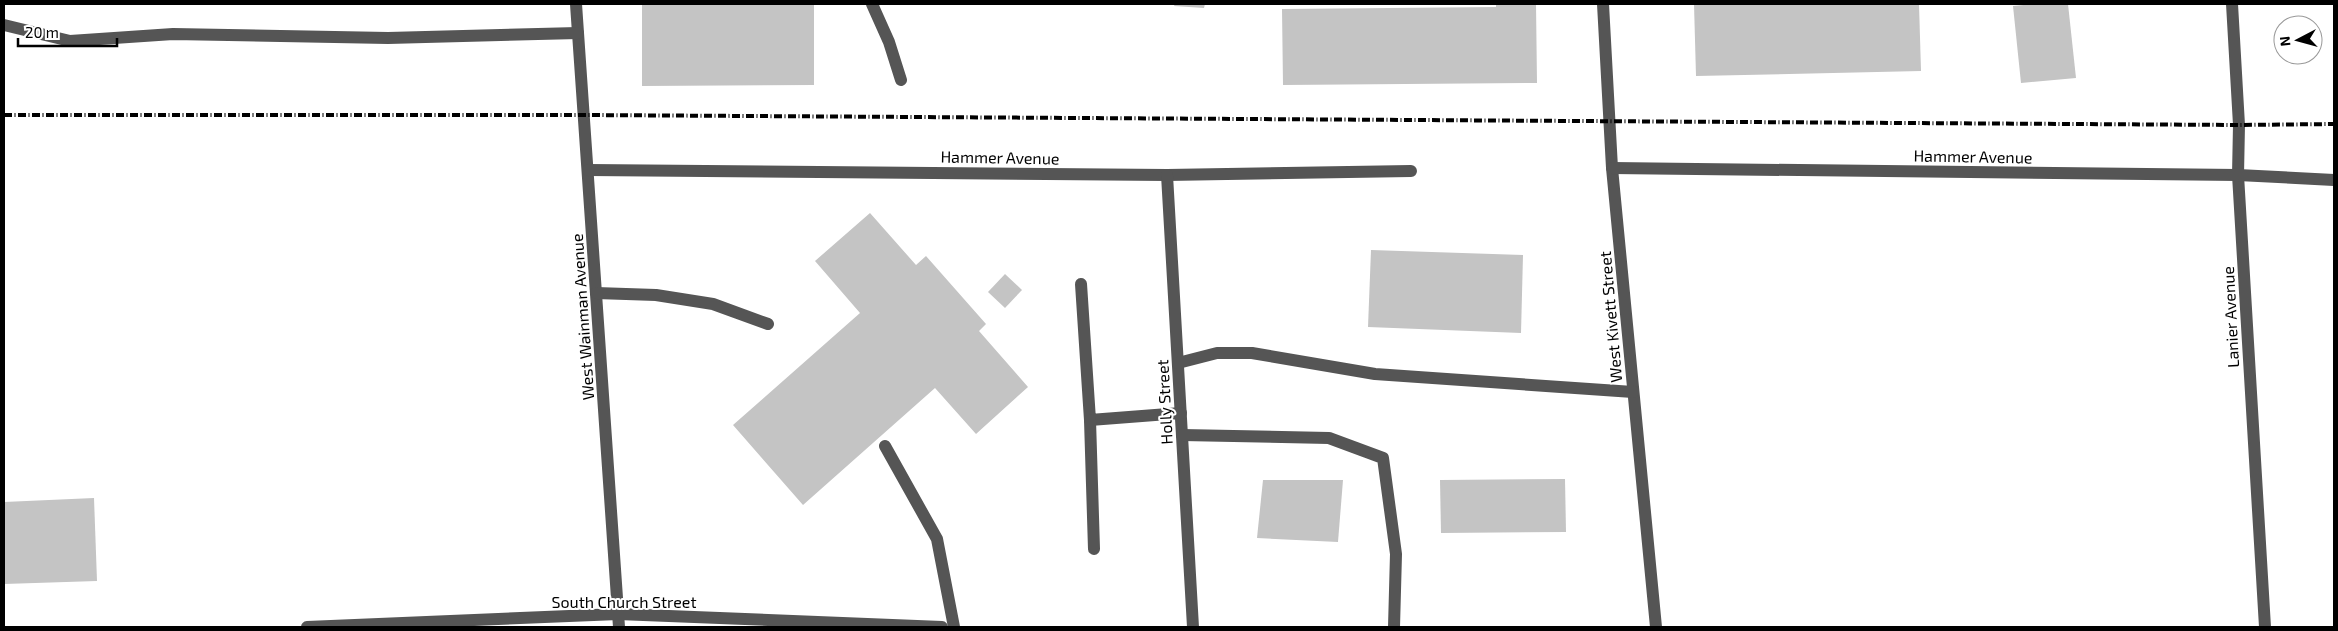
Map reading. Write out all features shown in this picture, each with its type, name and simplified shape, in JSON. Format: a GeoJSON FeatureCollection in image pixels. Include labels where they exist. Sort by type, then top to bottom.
{"type":"FeatureCollection","features":[{"type":"Feature","properties":{"kind":"street","name":"West Wainman Avenue"},"geometry":{"type":"LineString","coordinates":[[576,4],[619,621]]}},
{"type":"Feature","properties":{"kind":"street"},"geometry":{"type":"LineString","coordinates":[[872,4],[889,42],[901,80]]}},
{"type":"Feature","properties":{"kind":"street","name":"West Kivett Street"},"geometry":{"type":"LineString","coordinates":[[1603,4],[1612,168],[1656,627]]}},
{"type":"Feature","properties":{"kind":"street","name":"Lanier Avenue"},"geometry":{"type":"LineString","coordinates":[[2232,4],[2239,125],[2238,175],[2266,627]]}},
{"type":"Feature","properties":{"kind":"street"},"geometry":{"type":"LineString","coordinates":[[4,25],[70,41],[173,34],[388,38],[578,33]]}},
{"type":"Feature","properties":{"kind":"street","name":"Hammer Avenue"},"geometry":{"type":"LineString","coordinates":[[1612,168],[2238,175],[2334,180]]}},
{"type":"Feature","properties":{"kind":"street","name":"Hammer Avenue"},"geometry":{"type":"LineString","coordinates":[[588,170],[1167,175],[1411,171]]}},
{"type":"Feature","properties":{"kind":"street","name":"Holly Street"},"geometry":{"type":"LineString","coordinates":[[1167,175],[1193,627]]}},
{"type":"Feature","properties":{"kind":"street"},"geometry":{"type":"LineString","coordinates":[[1081,284],[1090,420],[1094,549]]}},
{"type":"Feature","properties":{"kind":"street"},"geometry":{"type":"LineString","coordinates":[[596,293],[656,295],[713,304],[768,324]]}},
{"type":"Feature","properties":{"kind":"street"},"geometry":{"type":"LineString","coordinates":[[1178,363],[1217,353],[1252,353],[1375,374],[1634,392]]}},
{"type":"Feature","properties":{"kind":"street"},"geometry":{"type":"LineString","coordinates":[[1090,420],[1181,413]]}},
{"type":"Feature","properties":{"kind":"street"},"geometry":{"type":"LineString","coordinates":[[1182,435],[1329,438],[1383,458],[1396,554],[1394,627]]}},
{"type":"Feature","properties":{"kind":"street"},"geometry":{"type":"LineString","coordinates":[[885,446],[937,539],[954,627]]}},
{"type":"Feature","properties":{"kind":"street","name":"South Church Street"},"geometry":{"type":"LineString","coordinates":[[307,627],[619,621],[942,627]]}},
{"type":"Feature","properties":{"kind":"building"},"geometry":{"type":"Polygon","coordinates":[[[642,4],[814,4],[814,85],[642,86],[642,4]]]}},
{"type":"Feature","properties":{"kind":"building"},"geometry":{"type":"Polygon","coordinates":[[[1175,4],[1205,4],[1204,8],[1174,6],[1175,4]]]}},
{"type":"Feature","properties":{"kind":"building"},"geometry":{"type":"Polygon","coordinates":[[[1496,4],[1536,4],[1537,83],[1283,85],[1282,9],[1496,7],[1496,4]]]}},
{"type":"Feature","properties":{"kind":"building"},"geometry":{"type":"Polygon","coordinates":[[[1694,4],[1919,4],[1921,71],[1696,76],[1694,4]]]}},
{"type":"Feature","properties":{"kind":"building"},"geometry":{"type":"Polygon","coordinates":[[[2068,4],[2076,78],[2021,83],[2013,6],[2068,4]]]}},
{"type":"Feature","properties":{"kind":"building"},"geometry":{"type":"Polygon","coordinates":[[[870,213],[916,265],[926,256],[986,324],[979,331],[1028,387],[976,434],[935,388],[803,505],[733,425],[860,313],[815,261],[870,213]]]}},
{"type":"Feature","properties":{"kind":"building"},"geometry":{"type":"Polygon","coordinates":[[[1371,250],[1523,255],[1521,333],[1368,327],[1371,250]]]}},
{"type":"Feature","properties":{"kind":"building"},"geometry":{"type":"Polygon","coordinates":[[[1005,274],[1022,290],[1005,308],[988,292],[1005,274]]]}},
{"type":"Feature","properties":{"kind":"building"},"geometry":{"type":"Polygon","coordinates":[[[1565,479],[1566,532],[1441,533],[1440,480],[1565,479]]]}},
{"type":"Feature","properties":{"kind":"building"},"geometry":{"type":"Polygon","coordinates":[[[1263,480],[1343,480],[1338,542],[1257,538],[1263,480]]]}},
{"type":"Feature","properties":{"kind":"building"},"geometry":{"type":"Polygon","coordinates":[[[94,498],[97,581],[4,584],[4,502],[94,498]]]}},
{"type":"Feature","properties":{"kind":"railway"},"geometry":{"type":"LineString","coordinates":[[4,115],[584,115],[2334,124]]}}]}
